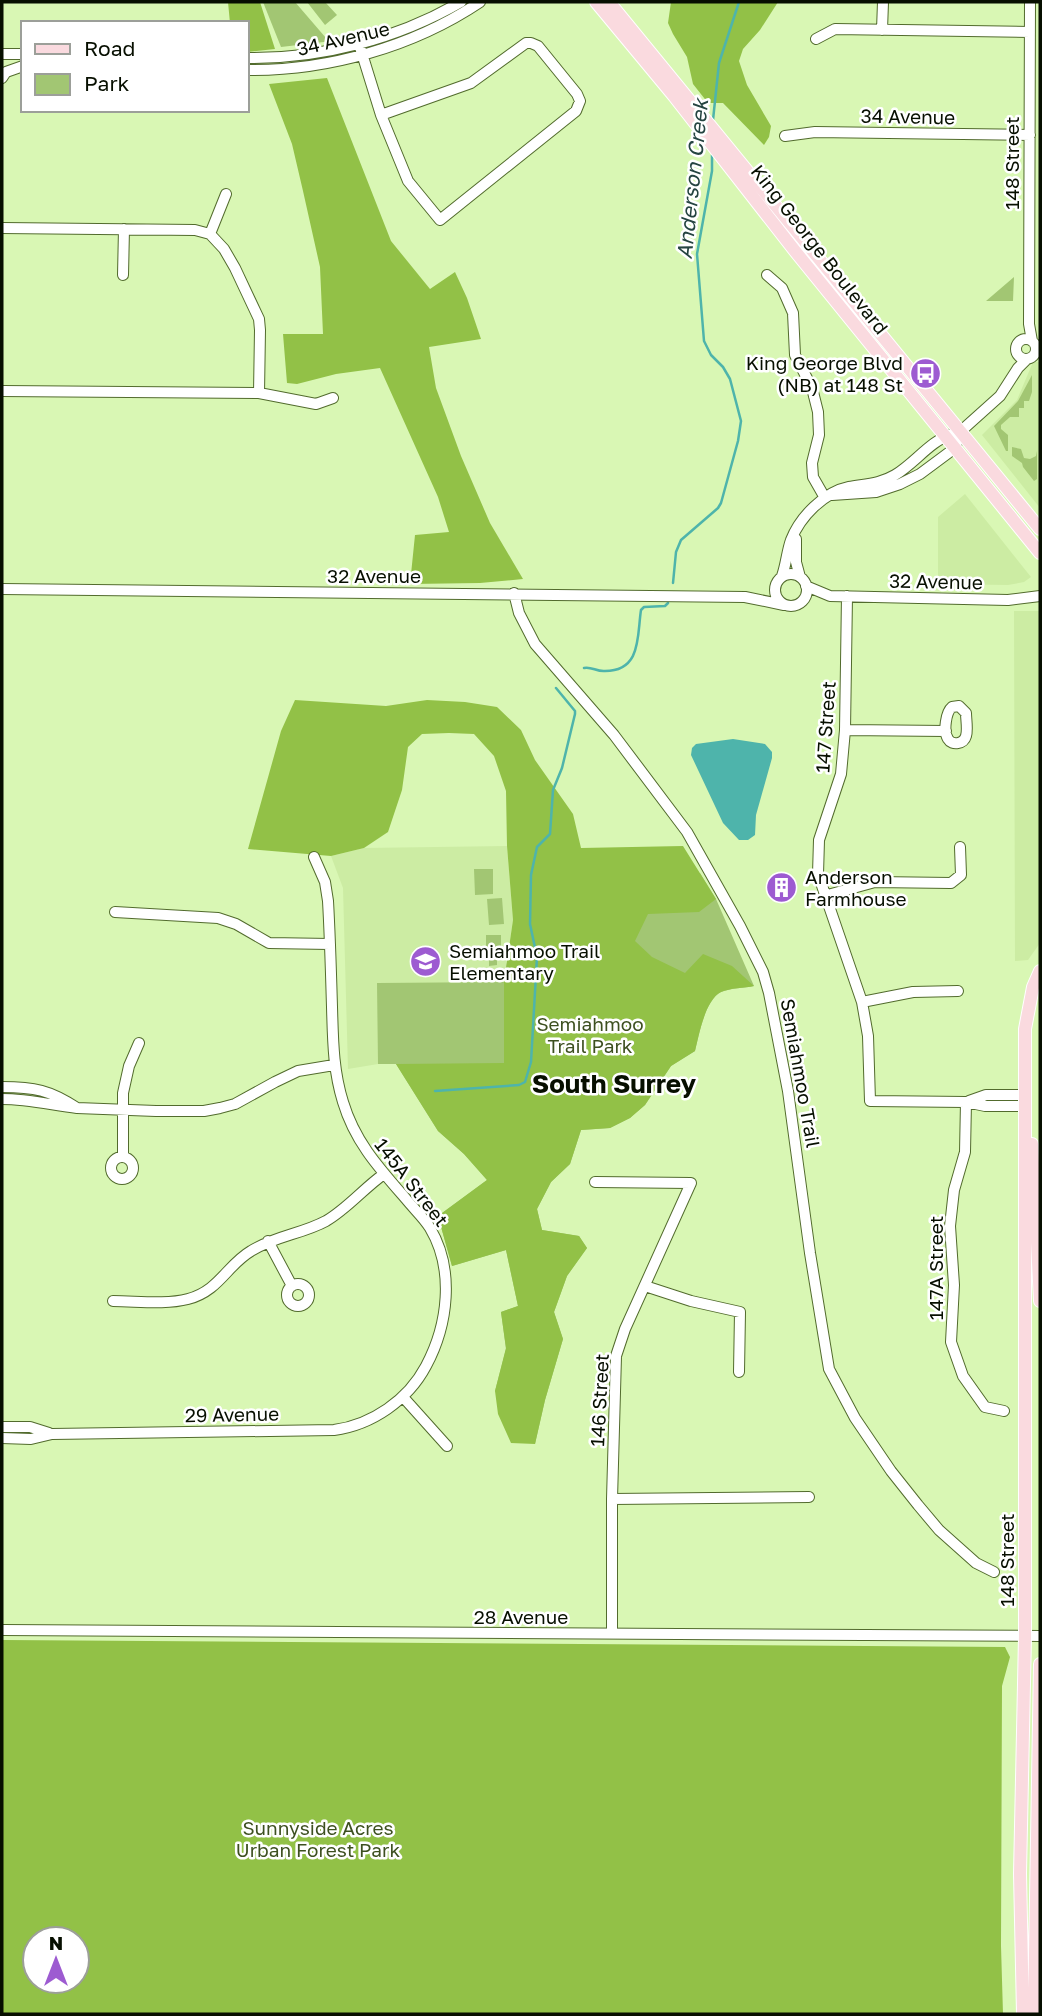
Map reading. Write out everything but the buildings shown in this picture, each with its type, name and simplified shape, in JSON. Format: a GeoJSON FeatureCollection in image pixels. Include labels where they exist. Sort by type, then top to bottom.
{"type":"FeatureCollection","features":[{"type":"Feature","properties":{"kind":"main road","name":"King George Boulevard"},"geometry":{"type":"LineString","coordinates":[[596,2],[1040,553]]}},
{"type":"Feature","properties":{"kind":"main road","name":"King George Boulevard"},"geometry":{"type":"LineString","coordinates":[[609,2],[1040,529]]}},
{"type":"Feature","properties":{"kind":"main road"},"geometry":{"type":"LineString","coordinates":[[1022,506],[1040,510]]}},
{"type":"Feature","properties":{"kind":"main road","name":"148 Street"},"geometry":{"type":"LineString","coordinates":[[1023,2014],[1020,1874],[1025,1636],[1025,1029],[1027,1010],[1040,971]]}},
{"type":"Feature","properties":{"kind":"main road","name":"148 Street"},"geometry":{"type":"LineString","coordinates":[[1025,1100],[1031,1121],[1040,1301]]}},
{"type":"Feature","properties":{"kind":"main road"},"geometry":{"type":"LineString","coordinates":[[1034,2014],[1040,1664]]}},
{"type":"Feature","properties":{"kind":"street","name":"34 Avenue"},"geometry":{"type":"LineString","coordinates":[[248,70],[290,68],[360,49],[428,20],[461,2]]}},
{"type":"Feature","properties":{"kind":"street","name":"34 Avenue"},"geometry":{"type":"LineString","coordinates":[[248,58],[298,56],[400,43],[463,14],[480,2]]}},
{"type":"Feature","properties":{"kind":"street"},"geometry":{"type":"LineString","coordinates":[[883,2],[883,30]]}},
{"type":"Feature","properties":{"kind":"street","name":"148 Street"},"geometry":{"type":"LineString","coordinates":[[955,448],[961,431],[1000,396],[1030,351],[1035,196],[1030,135],[1035,108],[1030,2]]}},
{"type":"Feature","properties":{"kind":"street"},"geometry":{"type":"LineString","coordinates":[[816,39],[835,29],[1030,32]]}},
{"type":"Feature","properties":{"kind":"street"},"geometry":{"type":"LineString","coordinates":[[360,49],[381,115],[408,181],[440,220],[576,111],[580,101],[538,46],[526,43],[471,83],[381,115]]}},
{"type":"Feature","properties":{"kind":"street"},"geometry":{"type":"LineString","coordinates":[[2,54],[21,54]]}},
{"type":"Feature","properties":{"kind":"street"},"geometry":{"type":"LineString","coordinates":[[2,66],[21,66]]}},
{"type":"Feature","properties":{"kind":"street"},"geometry":{"type":"LineString","coordinates":[[2,78],[6,72],[21,67]]}},
{"type":"Feature","properties":{"kind":"street","name":"34 Avenue"},"geometry":{"type":"LineString","coordinates":[[785,136],[815,132],[1030,135]]}},
{"type":"Feature","properties":{"kind":"street"},"geometry":{"type":"LineString","coordinates":[[210,234],[226,194]]}},
{"type":"Feature","properties":{"kind":"street"},"geometry":{"type":"LineString","coordinates":[[2,228],[195,230],[210,234],[230,258],[259,319],[259,393]]}},
{"type":"Feature","properties":{"kind":"street"},"geometry":{"type":"LineString","coordinates":[[123,275],[124,229]]}},
{"type":"Feature","properties":{"kind":"street"},"geometry":{"type":"LineString","coordinates":[[766,275],[782,288],[793,313],[795,355],[817,403],[819,430],[813,477],[828,497]]}},
{"type":"Feature","properties":{"kind":"street"},"geometry":{"type":"LineString","coordinates":[[2,391],[259,393],[313,404],[333,398]]}},
{"type":"Feature","properties":{"kind":"street"},"geometry":{"type":"LineString","coordinates":[[797,530],[796,562],[806,593],[802,601],[793,606],[784,605],[776,595],[791,540],[797,530],[808,512],[846,488],[888,479],[945,436],[961,431]]}},
{"type":"Feature","properties":{"kind":"street"},"geometry":{"type":"LineString","coordinates":[[828,497],[870,494],[893,487],[920,474],[955,448]]}},
{"type":"Feature","properties":{"kind":"street"},"geometry":{"type":"LineString","coordinates":[[780,580],[790,574],[803,582]]}},
{"type":"Feature","properties":{"kind":"street","name":"32 Avenue"},"geometry":{"type":"LineString","coordinates":[[745,597],[771,589],[780,580]]}},
{"type":"Feature","properties":{"kind":"street","name":"32 Avenue"},"geometry":{"type":"LineString","coordinates":[[803,582],[830,596]]}},
{"type":"Feature","properties":{"kind":"street","name":"32 Avenue"},"geometry":{"type":"LineString","coordinates":[[2,589],[745,597],[784,605]]}},
{"type":"Feature","properties":{"kind":"street","name":"Semiahmoo Trail"},"geometry":{"type":"LineString","coordinates":[[514,593],[519,613],[535,644],[614,735],[687,832],[763,972],[788,1091],[828,1369],[855,1418],[918,1505],[940,1530],[976,1563],[994,1572]]}},
{"type":"Feature","properties":{"kind":"street","name":"32 Avenue"},"geometry":{"type":"LineString","coordinates":[[802,601],[830,596],[1008,600],[1040,596]]}},
{"type":"Feature","properties":{"kind":"street","name":"147 Street"},"geometry":{"type":"LineString","coordinates":[[847,596],[845,730],[841,774],[819,839],[818,874],[862,1002],[868,1036],[870,1101],[966,1102]]}},
{"type":"Feature","properties":{"kind":"street"},"geometry":{"type":"LineString","coordinates":[[845,730],[946,731]]}},
{"type":"Feature","properties":{"kind":"street"},"geometry":{"type":"LineString","coordinates":[[824,896],[875,882],[951,883],[961,875],[960,847]]}},
{"type":"Feature","properties":{"kind":"street","name":"145A Street"},"geometry":{"type":"LineString","coordinates":[[314,857],[325,882],[328,901],[334,1065],[343,1103],[360,1143],[429,1227],[439,1249],[445,1273],[441,1327],[433,1353],[418,1382],[403,1397]]}},
{"type":"Feature","properties":{"kind":"street"},"geometry":{"type":"LineString","coordinates":[[115,912],[218,918],[236,924],[269,943],[330,944]]}},
{"type":"Feature","properties":{"kind":"street"},"geometry":{"type":"LineString","coordinates":[[862,1002],[913,992],[958,991]]}},
{"type":"Feature","properties":{"kind":"street"},"geometry":{"type":"LineString","coordinates":[[123,1157],[125,1079],[139,1043]]}},
{"type":"Feature","properties":{"kind":"street"},"geometry":{"type":"LineString","coordinates":[[2,1087],[35,1095],[54,1105],[78,1108],[204,1111],[235,1104],[298,1071],[334,1065]]}},
{"type":"Feature","properties":{"kind":"street"},"geometry":{"type":"LineString","coordinates":[[2,1099],[35,1095]]}},
{"type":"Feature","properties":{"kind":"street"},"geometry":{"type":"LineString","coordinates":[[966,1102],[986,1095],[1025,1100]]}},
{"type":"Feature","properties":{"kind":"street","name":"147A Street"},"geometry":{"type":"LineString","coordinates":[[966,1102],[965,1152],[954,1191],[950,1226],[954,1285],[951,1342],[963,1376],[985,1407],[1004,1411]]}},
{"type":"Feature","properties":{"kind":"street"},"geometry":{"type":"LineString","coordinates":[[113,1301],[175,1301],[190,1298],[218,1283],[242,1258],[268,1241],[327,1220],[384,1174]]}},
{"type":"Feature","properties":{"kind":"street","name":"146 Street"},"geometry":{"type":"LineString","coordinates":[[595,1182],[691,1183],[625,1329],[616,1356],[612,1634]]}},
{"type":"Feature","properties":{"kind":"street"},"geometry":{"type":"LineString","coordinates":[[268,1241],[292,1286]]}},
{"type":"Feature","properties":{"kind":"street"},"geometry":{"type":"LineString","coordinates":[[645,1286],[691,1301],[740,1312],[739,1372]]}},
{"type":"Feature","properties":{"kind":"street"},"geometry":{"type":"LineString","coordinates":[[403,1397],[447,1446]]}},
{"type":"Feature","properties":{"kind":"street","name":"29 Avenue"},"geometry":{"type":"LineString","coordinates":[[2,1438],[30,1439],[52,1434],[334,1430],[372,1419],[403,1397]]}},
{"type":"Feature","properties":{"kind":"street","name":"29 Avenue"},"geometry":{"type":"LineString","coordinates":[[2,1427],[30,1427],[52,1434]]}},
{"type":"Feature","properties":{"kind":"street"},"geometry":{"type":"LineString","coordinates":[[612,1499],[808,1497]]}},
{"type":"Feature","properties":{"kind":"street","name":"28 Avenue"},"geometry":{"type":"LineString","coordinates":[[2,1630],[1040,1636]]}},
{"type":"Feature","properties":{"kind":"shaded area"},"geometry":{"type":"Polygon","coordinates":[[[1033,362],[1040,362],[1040,508],[982,435],[1017,400],[1033,362]]]}},
{"type":"Feature","properties":{"kind":"shaded area"},"geometry":{"type":"Polygon","coordinates":[[[965,494],[1031,577],[1024,582],[1008,585],[938,584],[938,517],[965,494]]]}},
{"type":"Feature","properties":{"kind":"shaded area"},"geometry":{"type":"Polygon","coordinates":[[[1014,611],[1040,611],[1040,943],[1028,960],[1015,961],[1014,611]]]}},
{"type":"Feature","properties":{"kind":"shaded area","name":"Semiahmoo Trail Elementary"},"geometry":{"type":"Polygon","coordinates":[[[507,846],[513,920],[504,982],[504,1063],[378,1064],[348,1069],[343,888],[331,856],[364,848],[507,846]]]}},
{"type":"Feature","properties":{"kind":"green space"},"geometry":{"type":"Polygon","coordinates":[[[228,2],[260,2],[275,49],[248,52],[248,21],[230,21],[228,2]]]}},
{"type":"Feature","properties":{"kind":"green space"},"geometry":{"type":"Polygon","coordinates":[[[263,2],[295,2],[326,38],[332,41],[281,47],[263,2]]]}},
{"type":"Feature","properties":{"kind":"green space"},"geometry":{"type":"Polygon","coordinates":[[[307,2],[325,2],[337,15],[325,25],[307,2]]]}},
{"type":"Feature","properties":{"kind":"green space"},"geometry":{"type":"Polygon","coordinates":[[[671,2],[778,2],[760,30],[743,49],[739,61],[747,85],[771,126],[764,145],[723,103],[708,103],[693,84],[687,57],[668,23],[671,2]]]}},
{"type":"Feature","properties":{"kind":"green space"},"geometry":{"type":"Polygon","coordinates":[[[327,78],[391,241],[430,289],[455,272],[467,298],[481,339],[429,347],[436,388],[490,523],[523,579],[410,584],[415,535],[449,532],[438,497],[380,368],[336,374],[297,384],[287,383],[283,334],[323,334],[320,267],[292,144],[269,84],[327,78]]]}},
{"type":"Feature","properties":{"kind":"green space"},"geometry":{"type":"Polygon","coordinates":[[[1014,277],[1013,301],[986,301],[1014,277]]]}},
{"type":"Feature","properties":{"kind":"green space"},"geometry":{"type":"Polygon","coordinates":[[[1032,375],[1029,401],[1024,401],[1024,408],[1019,408],[1019,417],[1010,417],[1001,425],[1001,429],[1008,435],[1006,451],[994,426],[1018,401],[1032,375]]]}},
{"type":"Feature","properties":{"kind":"green space"},"geometry":{"type":"Polygon","coordinates":[[[1012,447],[1021,449],[1024,458],[1030,459],[1036,456],[1037,451],[1037,479],[1034,481],[1022,463],[1012,456],[1012,447]]]}},
{"type":"Feature","properties":{"kind":"green space","name":"Semiahmoo Trail Park"},"geometry":{"type":"Polygon","coordinates":[[[295,700],[386,706],[427,700],[497,707],[521,730],[535,760],[573,814],[581,848],[683,846],[716,899],[699,912],[648,914],[635,941],[652,957],[685,973],[703,954],[732,966],[754,986],[721,992],[715,996],[704,1018],[695,1051],[671,1066],[645,1105],[630,1118],[610,1128],[581,1130],[570,1164],[551,1182],[537,1209],[542,1230],[579,1236],[587,1248],[567,1276],[554,1312],[563,1339],[535,1444],[511,1443],[498,1414],[495,1391],[506,1348],[501,1312],[518,1306],[506,1250],[452,1266],[438,1216],[487,1180],[464,1154],[438,1131],[396,1064],[504,1063],[504,982],[513,920],[506,791],[494,756],[474,734],[422,734],[408,747],[402,790],[388,832],[364,848],[331,856],[248,849],[281,731],[295,700]]]}},
{"type":"Feature","properties":{"kind":"green space"},"geometry":{"type":"Polygon","coordinates":[[[474,869],[493,869],[493,894],[475,895],[474,869]]]}},
{"type":"Feature","properties":{"kind":"green space","name":"Semiahmoo Trail Park"},"geometry":{"type":"Polygon","coordinates":[[[700,873],[716,899],[754,986],[721,992],[715,996],[704,1018],[695,1051],[671,1066],[645,1105],[630,1118],[610,1128],[581,1130],[570,1164],[551,1182],[537,1209],[542,1230],[579,1236],[587,1248],[567,1276],[554,1312],[563,1339],[535,1444],[495,1391],[506,1349],[501,1312],[518,1306],[506,1250],[452,1266],[438,1216],[487,1180],[464,1154],[438,1131],[396,1064],[378,1064],[377,983],[504,982],[509,949],[700,873]]]}},
{"type":"Feature","properties":{"kind":"green space"},"geometry":{"type":"Polygon","coordinates":[[[502,898],[504,924],[489,925],[487,899],[502,898]]]}},
{"type":"Feature","properties":{"kind":"green space"},"geometry":{"type":"Polygon","coordinates":[[[486,935],[501,935],[501,956],[497,957],[497,965],[489,966],[489,959],[486,958],[486,935]]]}},
{"type":"Feature","properties":{"kind":"green space","name":"Sunnyside Acres Urban Forest Park"},"geometry":{"type":"Polygon","coordinates":[[[3,1640],[1005,1647],[1010,1657],[1002,1686],[1003,2014],[2,2014],[3,1640]]]}},
{"type":"Feature","properties":{"kind":"water"},"geometry":{"type":"Polygon","coordinates":[[[733,739],[765,744],[772,752],[756,815],[755,835],[748,840],[739,840],[723,823],[691,755],[696,744],[733,739]]]}},
{"type":"Feature","properties":{"kind":"waterway","name":"Anderson Creek"},"geometry":{"type":"LineString","coordinates":[[713,120],[719,63],[739,2]]}},
{"type":"Feature","properties":{"kind":"waterway","name":"Anderson Creek"},"geometry":{"type":"LineString","coordinates":[[673,583],[676,552],[681,540],[721,503],[741,421],[730,379],[711,355],[704,341],[697,254],[712,171],[712,155]]}},
{"type":"Feature","properties":{"kind":"waterway","name":"Anderson Creek"},"geometry":{"type":"LineString","coordinates":[[584,668],[605,671],[626,665],[632,658],[638,640],[641,610],[644,607],[665,606],[668,603]]}},
{"type":"Feature","properties":{"kind":"waterway","name":"Anderson Creek"},"geometry":{"type":"LineString","coordinates":[[435,1091],[519,1085],[525,1082],[531,1062],[537,957],[530,924],[531,875],[537,847],[550,834],[553,790],[562,768],[575,714],[556,688]]}},
{"type":"Feature","properties":{"kind":"place","name":"King George Blvd (NB) at 148 St"},"geometry":{"type":"Point","coordinates":[926,373]}},
{"type":"Feature","properties":{"kind":"place","name":"Anderson Farmhouse"},"geometry":{"type":"Point","coordinates":[782,887]}},
{"type":"Feature","properties":{"kind":"place","name":"Semiahmoo Trail Elementary"},"geometry":{"type":"Point","coordinates":[426,961]}},
{"type":"Feature","properties":{"kind":"district","name":"South Surrey"},"geometry":{"type":"Point","coordinates":[614,1083]}}]}
